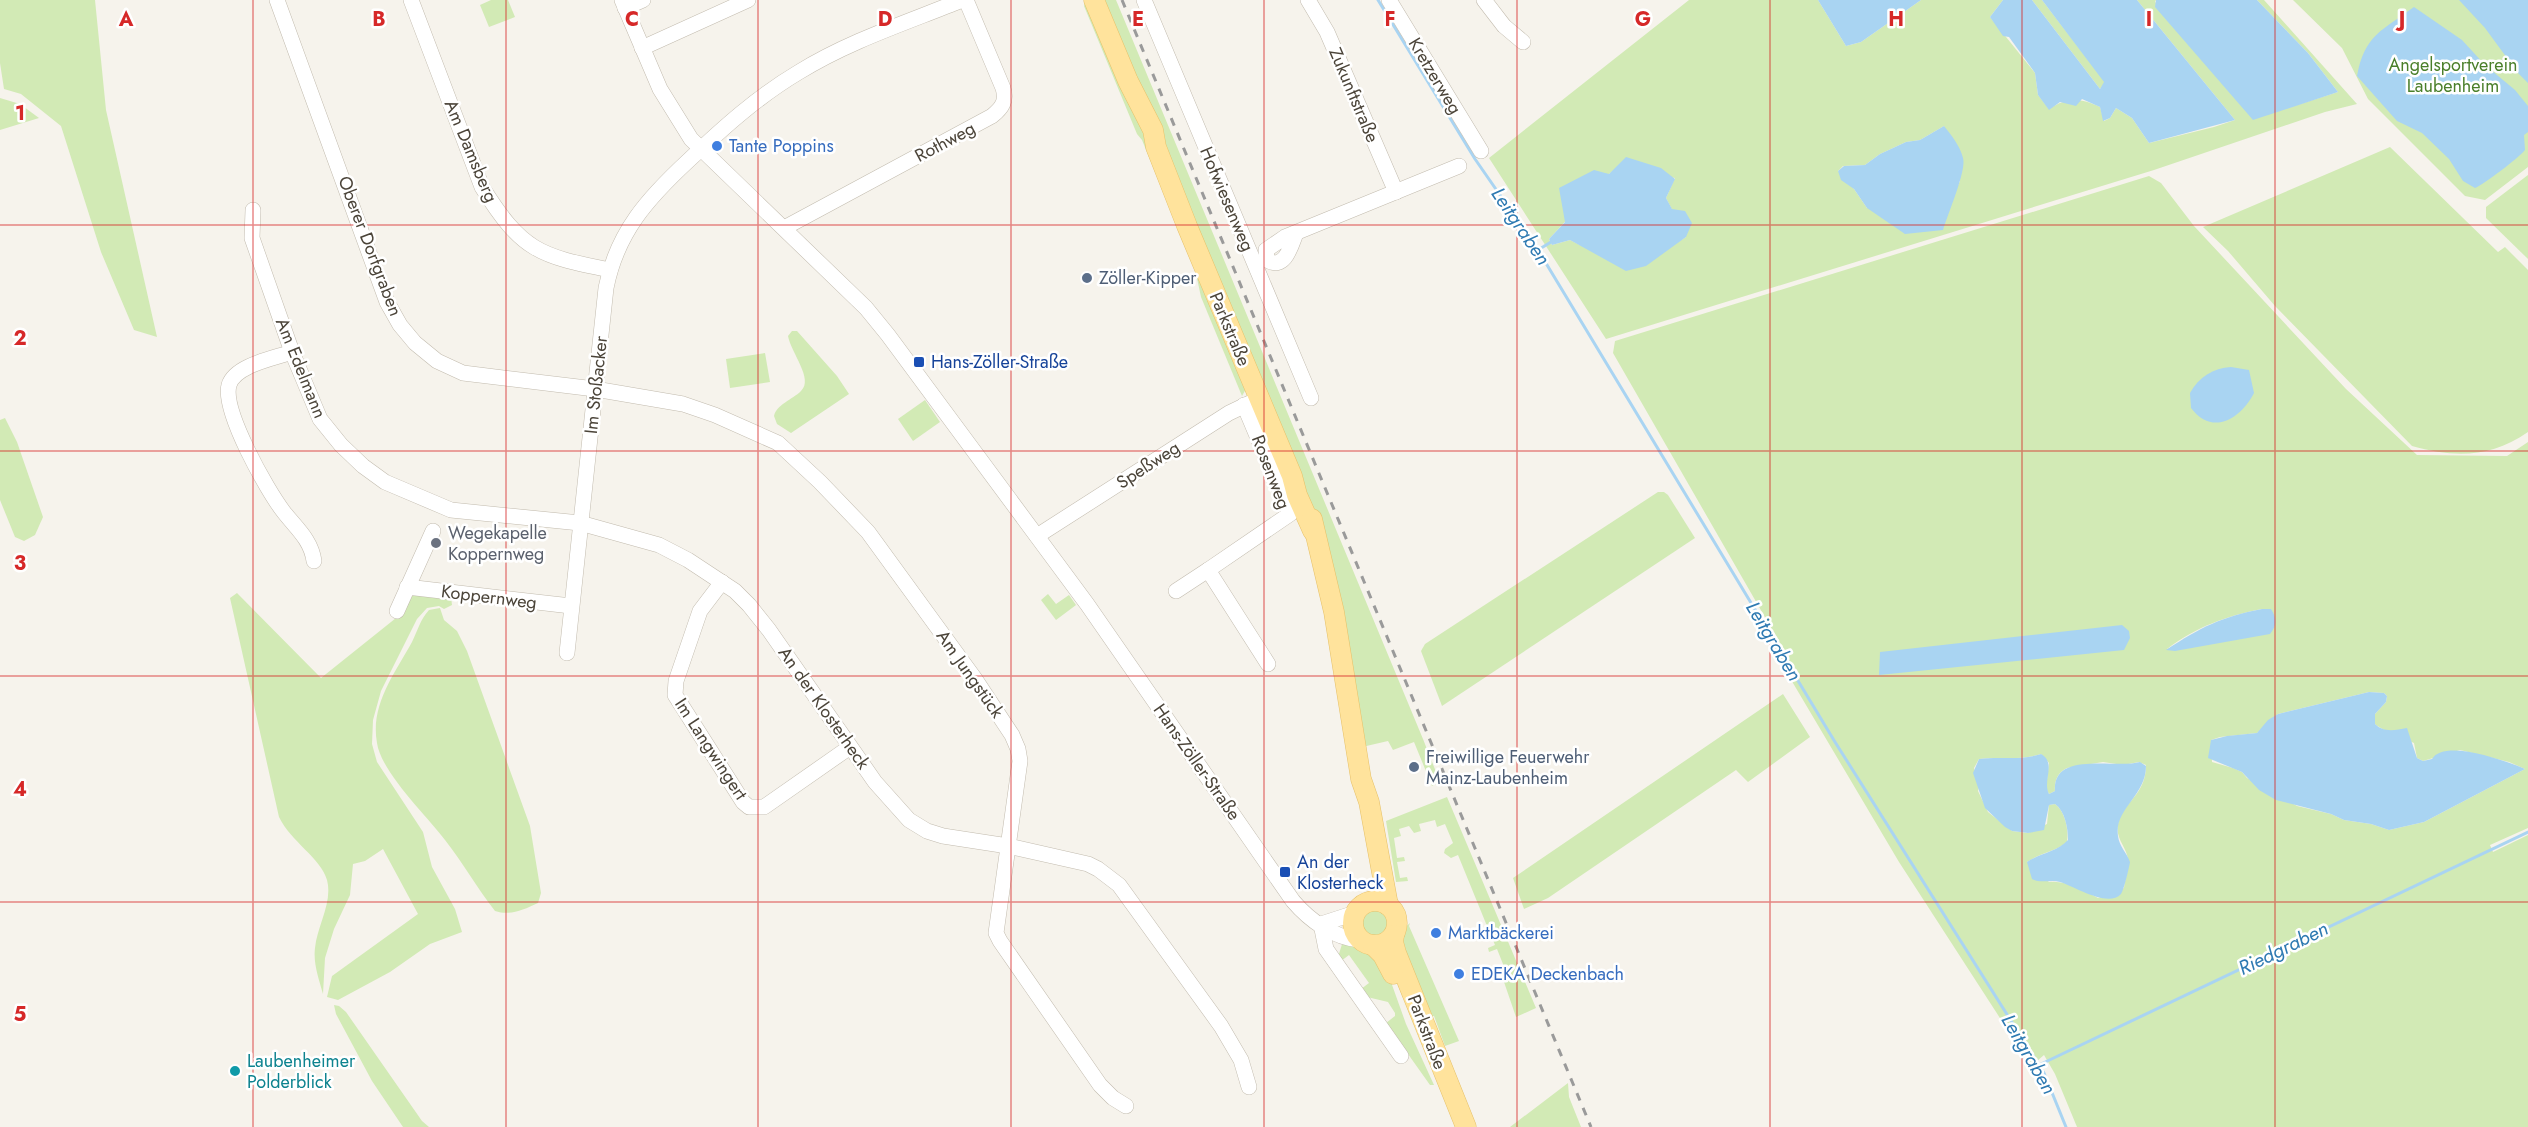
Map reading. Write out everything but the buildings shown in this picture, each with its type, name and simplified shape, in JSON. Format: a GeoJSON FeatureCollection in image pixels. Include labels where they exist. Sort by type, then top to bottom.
{"type":"FeatureCollection","features":[{"type":"Feature","properties":{"kind":"main road","name":"Parkstraße"},"geometry":{"type":"LineString","coordinates":[[1094,0],[1128,81],[1153,130],[1156,147],[1252,402],[1303,492],[1311,514],[1313,531],[1334,612],[1361,779],[1361,804],[1371,875],[1360,908]]}},
{"type":"Feature","properties":{"kind":"main road","name":"Parkstraße"},"geometry":{"type":"LineString","coordinates":[[1361,779],[1369,802],[1388,905]]}},
{"type":"Feature","properties":{"kind":"main road"},"geometry":{"type":"LineString","coordinates":[[1375,900],[1388,905],[1397,919],[1394,935],[1384,943],[1366,942],[1354,930],[1360,908],[1375,900]]}},
{"type":"Feature","properties":{"kind":"main road","name":"Parkstraße"},"geometry":{"type":"LineString","coordinates":[[1394,935],[1396,953],[1464,1127]]}},
{"type":"Feature","properties":{"kind":"main road","name":"Parkstraße"},"geometry":{"type":"LineString","coordinates":[[1366,942],[1383,954],[1390,966],[1436,1080],[1464,1127]]}},
{"type":"Feature","properties":{"kind":"street","name":"Oberer Dorfgraben"},"geometry":{"type":"LineString","coordinates":[[277,0],[387,302],[415,343],[437,361],[463,373],[595,390]]}},
{"type":"Feature","properties":{"kind":"street","name":"Am Damsberg"},"geometry":{"type":"LineString","coordinates":[[411,0],[482,188],[497,212],[513,230],[546,255],[610,270]]}},
{"type":"Feature","properties":{"kind":"street"},"geometry":{"type":"LineString","coordinates":[[623,4],[643,0]]}},
{"type":"Feature","properties":{"kind":"street"},"geometry":{"type":"LineString","coordinates":[[642,48],[748,0]]}},
{"type":"Feature","properties":{"kind":"street","name":"Im Stoßacker"},"geometry":{"type":"LineString","coordinates":[[567,652],[610,270],[631,225],[642,207],[730,120],[800,70],[852,45],[962,0]]}},
{"type":"Feature","properties":{"kind":"street","name":"Rothweg"},"geometry":{"type":"LineString","coordinates":[[784,228],[993,116],[1000,110],[1005,100],[1003,88],[966,0]]}},
{"type":"Feature","properties":{"kind":"street","name":"Hofwiesenweg"},"geometry":{"type":"LineString","coordinates":[[1144,0],[1259,257],[1311,398]]}},
{"type":"Feature","properties":{"kind":"street","name":"Zukunftstraße"},"geometry":{"type":"LineString","coordinates":[[1308,0],[1327,32],[1396,192]]}},
{"type":"Feature","properties":{"kind":"street","name":"Kretzerweg"},"geometry":{"type":"LineString","coordinates":[[1389,0],[1481,151]]}},
{"type":"Feature","properties":{"kind":"street"},"geometry":{"type":"LineString","coordinates":[[1484,0],[1503,26],[1523,42]]}},
{"type":"Feature","properties":{"kind":"street","name":"Hans-Zöller-Straße"},"geometry":{"type":"LineString","coordinates":[[623,4],[660,89],[683,127],[700,149],[866,308],[888,335],[1037,536],[1293,901],[1308,916],[1341,936],[1366,942]]}},
{"type":"Feature","properties":{"kind":"street"},"geometry":{"type":"LineString","coordinates":[[1259,257],[1270,263],[1280,263],[1286,257],[1296,233],[1459,166]]}},
{"type":"Feature","properties":{"kind":"street","name":"Am Edelmann"},"geometry":{"type":"LineString","coordinates":[[253,210],[252,238],[292,352],[320,419],[340,446],[386,482],[451,510],[462,513],[580,523]]}},
{"type":"Feature","properties":{"kind":"street"},"geometry":{"type":"LineString","coordinates":[[292,352],[251,365],[236,375],[229,385],[230,405],[237,429],[271,494],[303,534],[314,561]]}},
{"type":"Feature","properties":{"kind":"street","name":"Am Jungstück"},"geometry":{"type":"LineString","coordinates":[[595,390],[683,404],[715,415],[778,443],[820,482],[868,532],[975,679],[1018,748],[1020,761],[996,924],[1000,941],[1100,1085],[1113,1098],[1126,1106]]}},
{"type":"Feature","properties":{"kind":"street","name":"Speßweg"},"geometry":{"type":"LineString","coordinates":[[1037,536],[1252,402]]}},
{"type":"Feature","properties":{"kind":"street","name":"Rosenweg"},"geometry":{"type":"LineString","coordinates":[[1176,591],[1290,514],[1252,402]]}},
{"type":"Feature","properties":{"kind":"street","name":"An der Klosterheck"},"geometry":{"type":"LineString","coordinates":[[580,523],[659,545],[735,591],[769,630],[880,788],[909,820],[927,831],[943,836],[1008,846],[1088,864],[1119,885],[1221,1026],[1241,1060],[1249,1087]]}},
{"type":"Feature","properties":{"kind":"street"},"geometry":{"type":"LineString","coordinates":[[397,611],[434,531]]}},
{"type":"Feature","properties":{"kind":"street"},"geometry":{"type":"LineString","coordinates":[[1208,570],[1268,664]]}},
{"type":"Feature","properties":{"kind":"street","name":"Im Langwingert"},"geometry":{"type":"LineString","coordinates":[[722,582],[700,611],[676,681],[675,695],[743,802],[749,807],[764,807],[850,747]]}},
{"type":"Feature","properties":{"kind":"street","name":"Koppernweg"},"geometry":{"type":"LineString","coordinates":[[407,587],[571,606]]}},
{"type":"Feature","properties":{"kind":"street"},"geometry":{"type":"LineString","coordinates":[[1360,908],[1321,924],[1326,950],[1401,1056]]}},
{"type":"Feature","properties":{"kind":"green space"},"geometry":{"type":"Polygon","coordinates":[[[0,0],[95,0],[106,110],[157,337],[134,330],[101,252],[61,126],[21,94],[4,89],[0,63],[0,0]]]}},
{"type":"Feature","properties":{"kind":"green space"},"geometry":{"type":"Polygon","coordinates":[[[491,0],[508,0],[515,17],[489,27],[480,5],[491,0]]]}},
{"type":"Feature","properties":{"kind":"green space"},"geometry":{"type":"Polygon","coordinates":[[[1101,0],[1116,0],[1423,739],[1440,782],[1432,786],[1414,742],[1393,750],[1388,741],[1362,747],[1339,609],[1101,0]]]}},
{"type":"Feature","properties":{"kind":"green space"},"geometry":{"type":"Polygon","coordinates":[[[1689,0],[1818,0],[1846,46],[1861,42],[1921,0],[2003,0],[1990,17],[2035,73],[2038,95],[2049,109],[2062,102],[2074,100],[2086,102],[2100,107],[2104,121],[2110,118],[2116,108],[2132,118],[2149,143],[2235,120],[2137,0],[2156,0],[2155,2],[2281,110],[2338,92],[2308,53],[2257,0],[2264,0],[2357,104],[2325,112],[2154,170],[1606,339],[1489,158],[1689,0]],[[1944,126],[1920,140],[1906,142],[1880,154],[1865,165],[1843,166],[1838,171],[1867,208],[1952,198],[1960,181],[1944,126]],[[1615,169],[1549,239],[1552,245],[1570,240],[1586,248],[1667,249],[1686,237],[1666,198],[1675,178],[1615,169]]]}},
{"type":"Feature","properties":{"kind":"green space"},"geometry":{"type":"Polygon","coordinates":[[[2032,0],[2042,0],[2105,82],[2100,89],[2032,0]]]}},
{"type":"Feature","properties":{"kind":"green space","name":"Angelsportverein Laubenheim"},"geometry":{"type":"Polygon","coordinates":[[[2293,0],[2528,0],[2528,167],[2485,200],[2465,196],[2368,99],[2342,48],[2293,0]]]}},
{"type":"Feature","properties":{"kind":"green space"},"geometry":{"type":"Polygon","coordinates":[[[1085,2],[1091,6],[1178,216],[1176,223],[1084,6],[1085,2]]]}},
{"type":"Feature","properties":{"kind":"green space"},"geometry":{"type":"Polygon","coordinates":[[[0,98],[20,104],[39,118],[0,130],[0,98]]]}},
{"type":"Feature","properties":{"kind":"green space"},"geometry":{"type":"Polygon","coordinates":[[[2390,147],[2498,252],[2505,247],[2528,270],[2528,432],[2500,447],[2458,454],[2412,446],[2275,306],[2228,251],[2203,227],[2390,147]]]}},
{"type":"Feature","properties":{"kind":"green space"},"geometry":{"type":"Polygon","coordinates":[[[2528,175],[2528,259],[2486,218],[2486,207],[2528,175]]]}},
{"type":"Feature","properties":{"kind":"green space"},"geometry":{"type":"Polygon","coordinates":[[[2149,176],[2161,183],[2194,226],[2346,389],[2417,455],[2507,456],[2528,442],[2528,828],[2490,845],[2493,852],[2528,835],[2528,1127],[2077,1127],[2055,1074],[2044,1055],[2031,1066],[1899,862],[1758,624],[1766,619],[1613,353],[1615,341],[2149,176]],[[2262,609],[2212,623],[2189,634],[2167,649],[2271,609],[2262,609]],[[2369,692],[2278,714],[2257,733],[2211,740],[2212,762],[2242,772],[2247,778],[2297,806],[2331,814],[2344,820],[2371,824],[2389,830],[2424,822],[2525,769],[2509,762],[2460,750],[2423,761],[2417,758],[2414,743],[2375,724],[2375,714],[2386,702],[2387,696],[2384,693],[2369,692]],[[2041,754],[1979,759],[1974,768],[1978,791],[1988,812],[2012,831],[2028,833],[2047,824],[2049,805],[2055,804],[2066,821],[2067,842],[2027,862],[2049,882],[2068,884],[2098,898],[2124,888],[2128,860],[2118,834],[2118,824],[2124,809],[2142,784],[2146,765],[2139,762],[2123,765],[2103,762],[2067,768],[2057,777],[2055,791],[2049,794],[2046,788],[2049,763],[2041,754]]]}},
{"type":"Feature","properties":{"kind":"green space"},"geometry":{"type":"Polygon","coordinates":[[[1195,269],[1246,389],[1242,396],[1201,297],[1195,269]]]}},
{"type":"Feature","properties":{"kind":"green space"},"geometry":{"type":"Polygon","coordinates":[[[792,331],[797,331],[837,376],[849,394],[791,433],[777,424],[774,416],[778,408],[801,391],[804,386],[803,373],[788,336],[792,331]]]}},
{"type":"Feature","properties":{"kind":"green space"},"geometry":{"type":"Polygon","coordinates":[[[765,353],[770,382],[730,388],[726,359],[765,353]]]}},
{"type":"Feature","properties":{"kind":"green space"},"geometry":{"type":"Polygon","coordinates":[[[925,400],[940,422],[913,441],[898,419],[925,400]]]}},
{"type":"Feature","properties":{"kind":"green space"},"geometry":{"type":"Polygon","coordinates":[[[5,418],[17,442],[43,517],[35,535],[24,541],[15,537],[0,500],[0,420],[5,418]]]}},
{"type":"Feature","properties":{"kind":"green space"},"geometry":{"type":"Polygon","coordinates":[[[1658,492],[1668,495],[1695,538],[1442,706],[1421,651],[1425,644],[1658,492]]]}},
{"type":"Feature","properties":{"kind":"green space"},"geometry":{"type":"Polygon","coordinates":[[[237,593],[321,678],[401,614],[408,595],[415,593],[451,597],[452,605],[444,609],[439,606],[427,608],[417,619],[381,691],[373,720],[372,744],[377,762],[423,832],[432,867],[455,909],[462,932],[430,944],[390,972],[338,1000],[327,997],[332,976],[418,914],[383,849],[365,861],[353,864],[350,895],[334,929],[325,958],[323,994],[315,954],[316,940],[328,897],[327,880],[319,864],[284,826],[279,817],[230,598],[237,593]]]}},
{"type":"Feature","properties":{"kind":"green space"},"geometry":{"type":"Polygon","coordinates":[[[1048,594],[1056,604],[1069,595],[1076,605],[1056,620],[1041,600],[1048,594]]]}},
{"type":"Feature","properties":{"kind":"green space"},"geometry":{"type":"Polygon","coordinates":[[[440,608],[444,620],[457,631],[467,651],[530,826],[541,893],[538,903],[516,912],[495,911],[445,840],[396,780],[380,755],[377,743],[377,716],[386,690],[423,618],[429,610],[440,608]]]}},
{"type":"Feature","properties":{"kind":"green space"},"geometry":{"type":"Polygon","coordinates":[[[1783,694],[1810,737],[1748,782],[1736,770],[1548,898],[1524,909],[1513,878],[1783,694]]]}},
{"type":"Feature","properties":{"kind":"green space"},"geometry":{"type":"Polygon","coordinates":[[[1447,797],[1536,1008],[1516,1017],[1504,982],[1509,979],[1497,949],[1489,952],[1488,948],[1495,945],[1489,930],[1481,933],[1480,930],[1487,926],[1458,855],[1451,858],[1444,853],[1445,849],[1453,843],[1445,824],[1437,827],[1435,820],[1419,824],[1421,831],[1414,833],[1409,826],[1399,829],[1401,836],[1394,838],[1397,858],[1404,857],[1405,861],[1397,862],[1400,878],[1407,877],[1408,881],[1396,882],[1386,821],[1447,797]]]}},
{"type":"Feature","properties":{"kind":"green space"},"geometry":{"type":"Polygon","coordinates":[[[1374,909],[1384,913],[1388,923],[1384,933],[1374,937],[1364,933],[1360,923],[1364,913],[1374,909]]]}},
{"type":"Feature","properties":{"kind":"green space"},"geometry":{"type":"Polygon","coordinates":[[[1410,923],[1409,926],[1459,1041],[1445,1046],[1434,1016],[1430,1017],[1439,1058],[1400,932],[1410,923]]]}},
{"type":"Feature","properties":{"kind":"green space"},"geometry":{"type":"Polygon","coordinates":[[[1343,941],[1369,949],[1386,968],[1406,1024],[1434,1085],[1430,1085],[1386,1023],[1395,1016],[1388,1002],[1367,997],[1361,989],[1369,983],[1349,955],[1341,961],[1338,957],[1343,941]]]}},
{"type":"Feature","properties":{"kind":"green space"},"geometry":{"type":"Polygon","coordinates":[[[334,1005],[346,1012],[422,1121],[429,1127],[403,1127],[372,1081],[336,1014],[334,1005]]]}},
{"type":"Feature","properties":{"kind":"green space"},"geometry":{"type":"Polygon","coordinates":[[[1568,1083],[1569,1097],[1581,1127],[1510,1127],[1568,1083]]]}},
{"type":"Feature","properties":{"kind":"water"},"geometry":{"type":"Polygon","coordinates":[[[1818,0],[1921,0],[1861,42],[1846,46],[1818,0]]]}},
{"type":"Feature","properties":{"kind":"water"},"geometry":{"type":"Polygon","coordinates":[[[2003,0],[2032,0],[2100,89],[2104,82],[2042,0],[2137,0],[2235,120],[2149,143],[2132,118],[2116,108],[2110,118],[2103,121],[2100,107],[2082,99],[2076,106],[2060,102],[2049,110],[2038,95],[2035,73],[2009,37],[2003,36],[1990,17],[2003,0]]]}},
{"type":"Feature","properties":{"kind":"water"},"geometry":{"type":"Polygon","coordinates":[[[2156,0],[2257,0],[2308,53],[2338,92],[2253,120],[2155,7],[2156,0]]]}},
{"type":"Feature","properties":{"kind":"water"},"geometry":{"type":"Polygon","coordinates":[[[2459,0],[2528,0],[2528,83],[2485,28],[2459,0]]]}},
{"type":"Feature","properties":{"kind":"water","name":"Angelsportverein Laubenheim"},"geometry":{"type":"Polygon","coordinates":[[[2414,7],[2462,40],[2485,65],[2515,90],[2528,106],[2528,132],[2524,135],[2525,150],[2475,188],[2463,181],[2449,159],[2422,133],[2397,121],[2357,76],[2364,51],[2370,42],[2384,28],[2414,7]]]}},
{"type":"Feature","properties":{"kind":"water"},"geometry":{"type":"Polygon","coordinates":[[[1944,126],[1960,149],[1963,164],[1943,230],[1905,234],[1867,208],[1854,189],[1841,180],[1838,171],[1844,166],[1865,165],[1880,154],[1906,142],[1920,140],[1944,126]]]}},
{"type":"Feature","properties":{"kind":"water"},"geometry":{"type":"Polygon","coordinates":[[[1626,157],[1661,168],[1675,179],[1666,198],[1672,209],[1685,211],[1692,223],[1686,237],[1646,266],[1626,271],[1570,240],[1552,245],[1549,239],[1565,222],[1559,188],[1594,170],[1609,174],[1626,157]]]}},
{"type":"Feature","properties":{"kind":"water"},"geometry":{"type":"Polygon","coordinates":[[[2231,367],[2249,370],[2254,393],[2242,410],[2226,421],[2217,423],[2199,417],[2191,408],[2190,393],[2207,374],[2231,367]]]}},
{"type":"Feature","properties":{"kind":"water"},"geometry":{"type":"Polygon","coordinates":[[[2262,609],[2271,609],[2274,616],[2275,625],[2270,634],[2175,651],[2166,650],[2212,624],[2262,609]]]}},
{"type":"Feature","properties":{"kind":"water"},"geometry":{"type":"Polygon","coordinates":[[[2122,625],[2129,631],[2130,638],[2124,650],[1879,675],[1880,652],[2122,625]]]}},
{"type":"Feature","properties":{"kind":"water"},"geometry":{"type":"Polygon","coordinates":[[[2369,692],[2384,693],[2387,696],[2386,702],[2375,714],[2375,724],[2386,730],[2407,728],[2417,758],[2423,761],[2432,759],[2439,753],[2462,751],[2505,761],[2525,769],[2424,822],[2389,830],[2371,824],[2344,820],[2331,814],[2276,800],[2259,790],[2242,772],[2208,758],[2211,740],[2257,733],[2268,720],[2278,714],[2369,692]]]}},
{"type":"Feature","properties":{"kind":"water"},"geometry":{"type":"Polygon","coordinates":[[[2041,754],[2046,758],[2049,767],[2047,789],[2049,794],[2055,791],[2057,778],[2064,770],[2074,766],[2140,762],[2146,766],[2141,786],[2125,810],[2118,826],[2121,846],[2130,862],[2122,892],[2115,898],[2100,898],[2060,882],[2032,879],[2027,862],[2059,847],[2068,840],[2065,820],[2055,804],[2049,805],[2044,830],[2028,833],[2012,831],[2005,827],[1985,808],[1973,773],[1979,759],[2041,754]]]}},
{"type":"Feature","properties":{"kind":"waterway","name":"Leitgraben"},"geometry":{"type":"LineString","coordinates":[[1378,0],[1475,159],[1538,250],[1835,742],[2044,1073],[2066,1127]]}},
{"type":"Feature","properties":{"kind":"waterway"},"geometry":{"type":"LineString","coordinates":[[1538,250],[1551,242]]}},
{"type":"Feature","properties":{"kind":"waterway","name":"Riedgraben"},"geometry":{"type":"LineString","coordinates":[[2039,1065],[2528,832]]}},
{"type":"Feature","properties":{"kind":"railway"},"geometry":{"type":"LineString","coordinates":[[1122,0],[1591,1127]]}},
{"type":"Feature","properties":{"kind":"place","name":"Tante Poppins"},"geometry":{"type":"Point","coordinates":[717,146]}},
{"type":"Feature","properties":{"kind":"place","name":"Zöller-Kipper"},"geometry":{"type":"Point","coordinates":[1087,278]}},
{"type":"Feature","properties":{"kind":"place","name":"Hans-Zöller-Straße"},"geometry":{"type":"Point","coordinates":[919,362]}},
{"type":"Feature","properties":{"kind":"place","name":"Wegekapelle Koppernweg"},"geometry":{"type":"Point","coordinates":[436,543]}},
{"type":"Feature","properties":{"kind":"place","name":"Freiwillige Feuerwehr Mainz-Laubenheim"},"geometry":{"type":"Point","coordinates":[1414,767]}},
{"type":"Feature","properties":{"kind":"place","name":"An der Klosterheck"},"geometry":{"type":"Point","coordinates":[1285,872]}},
{"type":"Feature","properties":{"kind":"place","name":"Marktbäckerei"},"geometry":{"type":"Point","coordinates":[1436,933]}},
{"type":"Feature","properties":{"kind":"place","name":"EDEKA Deckenbach"},"geometry":{"type":"Point","coordinates":[1459,974]}},
{"type":"Feature","properties":{"kind":"place","name":"Laubenheimer Polderblick"},"geometry":{"type":"Point","coordinates":[235,1071]}}]}
